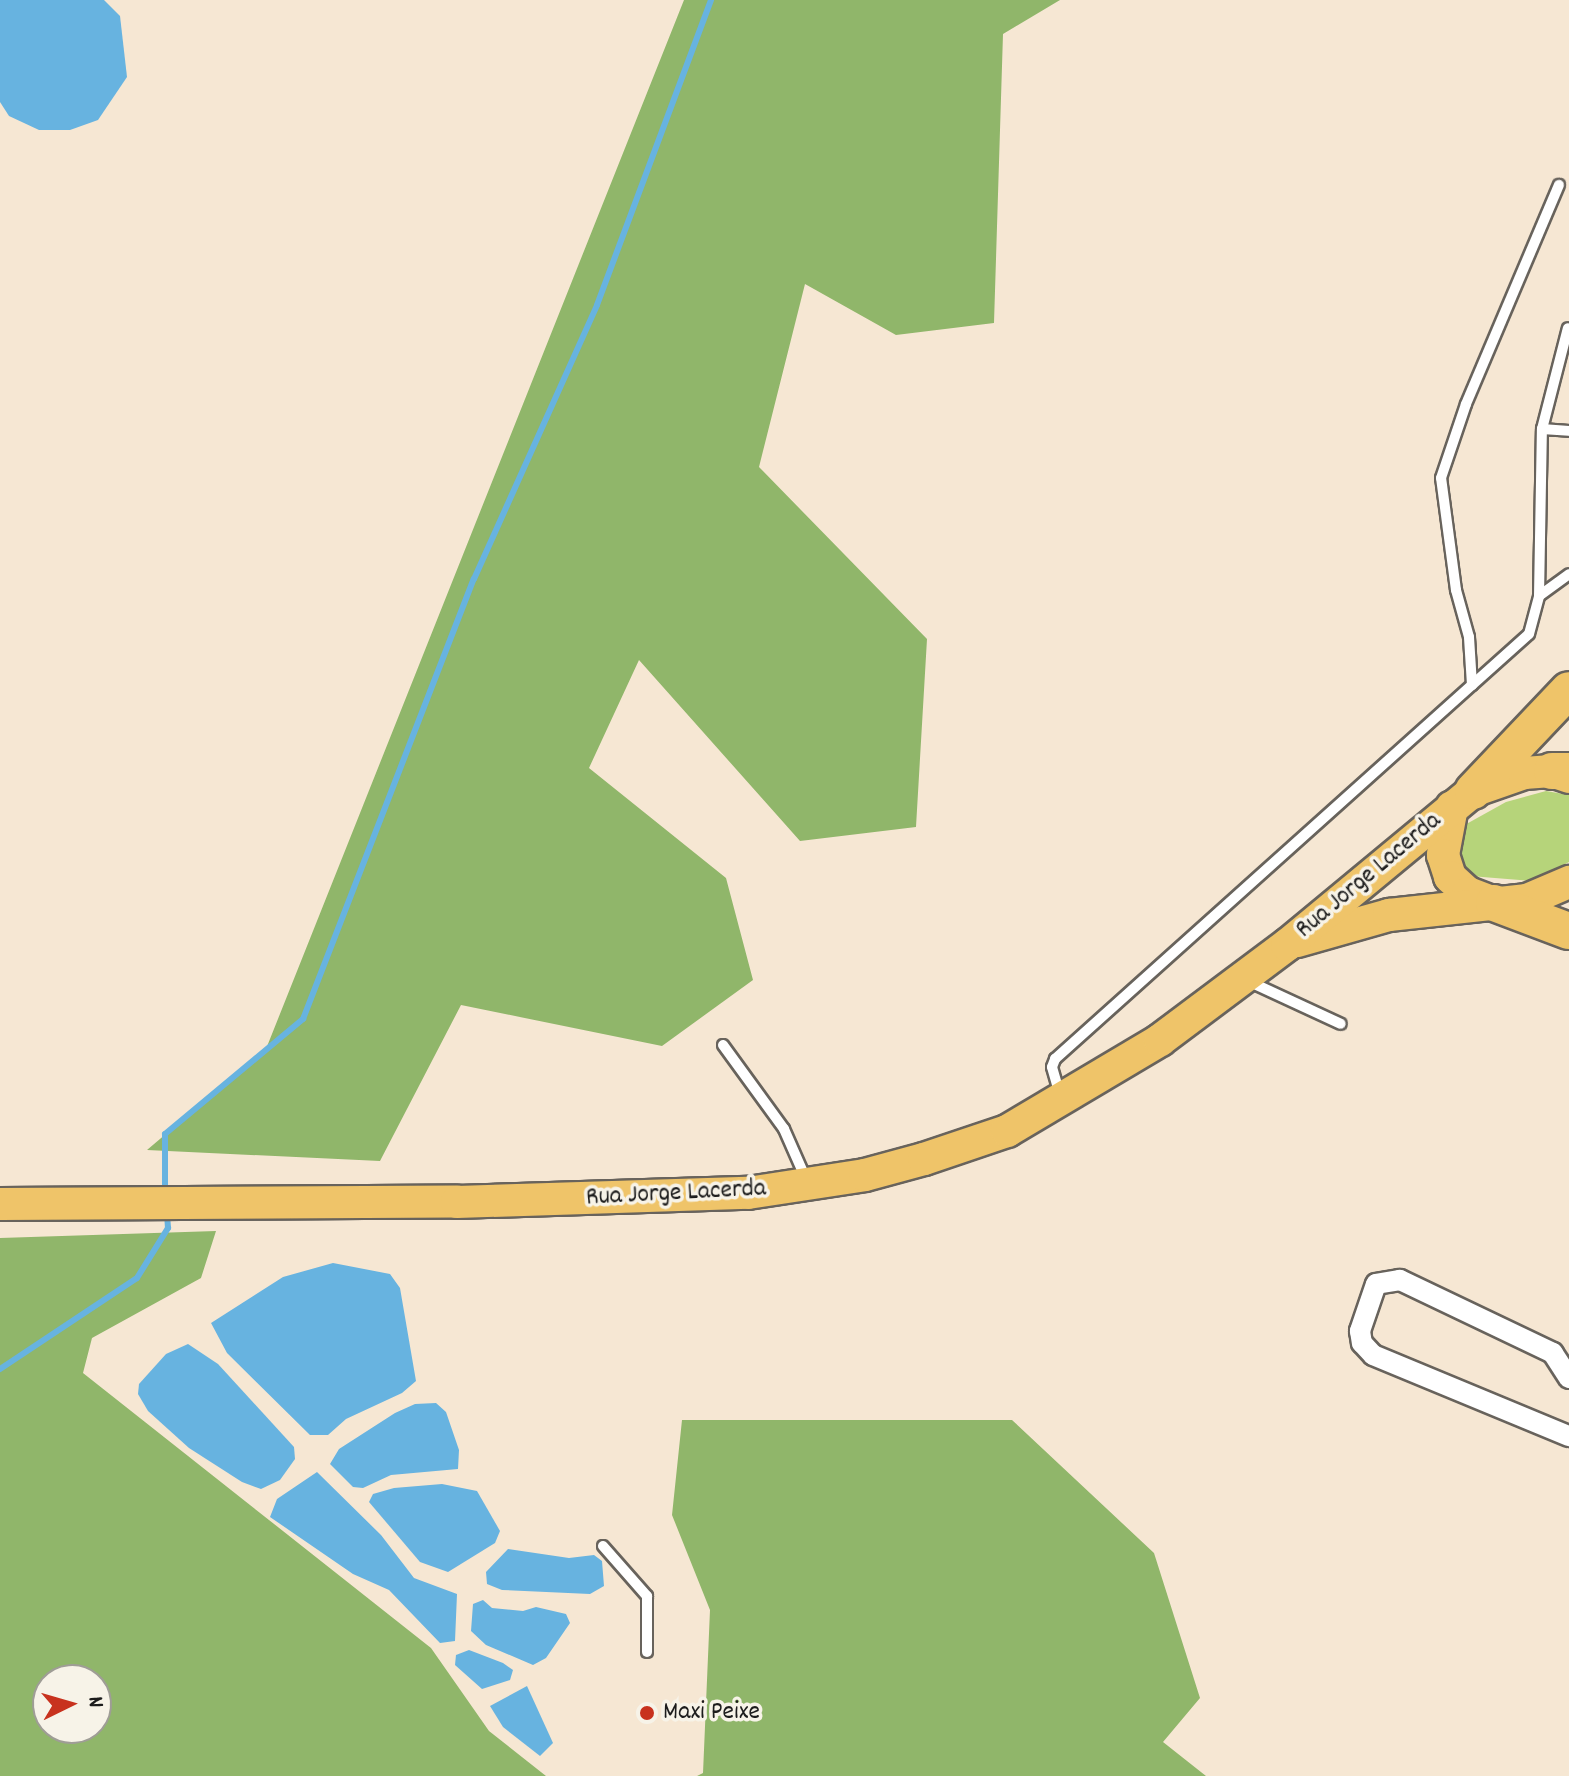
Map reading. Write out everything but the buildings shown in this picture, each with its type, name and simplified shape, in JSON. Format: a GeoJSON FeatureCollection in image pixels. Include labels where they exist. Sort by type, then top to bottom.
{"type":"FeatureCollection","features":[{"type":"Feature","properties":{"kind":"highway"},"geometry":{"type":"LineString","coordinates":[[1462,799],[1569,690]]}},
{"type":"Feature","properties":{"kind":"highway"},"geometry":{"type":"LineString","coordinates":[[1494,903],[1569,931]]}},
{"type":"Feature","properties":{"kind":"main road","name":"Rua Jorge Lacerda"},"geometry":{"type":"LineString","coordinates":[[0,1204],[457,1202],[748,1193],[865,1175],[993,1136],[1061,1100],[1160,1040],[1243,979],[1462,799],[1511,776],[1563,773]]}},
{"type":"Feature","properties":{"kind":"main road"},"geometry":{"type":"LineString","coordinates":[[1462,799],[1443,844],[1450,877],[1468,893],[1494,903]]}},
{"type":"Feature","properties":{"kind":"main road","name":"Rua Jorge Lacerda"},"geometry":{"type":"LineString","coordinates":[[1287,945],[1389,915],[1527,900],[1569,882]]}},
{"type":"Feature","properties":{"kind":"street"},"geometry":{"type":"LineString","coordinates":[[1569,1378],[1553,1353],[1400,1280],[1376,1284],[1360,1331],[1362,1343],[1373,1355],[1569,1436]]}},
{"type":"Feature","properties":{"kind":"lane"},"geometry":{"type":"LineString","coordinates":[[1472,685],[1441,478],[1466,404],[1559,185]]}},
{"type":"Feature","properties":{"kind":"lane"},"geometry":{"type":"LineString","coordinates":[[1061,1100],[1052,1067],[1055,1059],[1529,634],[1539,596],[1542,429],[1568,328]]}},
{"type":"Feature","properties":{"kind":"lane"},"geometry":{"type":"LineString","coordinates":[[1542,429],[1569,431]]}},
{"type":"Feature","properties":{"kind":"lane"},"geometry":{"type":"LineString","coordinates":[[1539,596],[1569,574]]}},
{"type":"Feature","properties":{"kind":"lane"},"geometry":{"type":"LineString","coordinates":[[1243,979],[1341,1024]]}},
{"type":"Feature","properties":{"kind":"lane"},"geometry":{"type":"LineString","coordinates":[[723,1045],[784,1129],[809,1185]]}},
{"type":"Feature","properties":{"kind":"lane"},"geometry":{"type":"LineString","coordinates":[[603,1546],[647,1596],[647,1652]]}},
{"type":"Feature","properties":{"kind":"green space"},"geometry":{"type":"Polygon","coordinates":[[[684,0],[1060,0],[1003,34],[994,323],[896,335],[805,284],[759,467],[927,639],[916,827],[800,841],[639,660],[589,768],[726,878],[753,980],[662,1046],[461,1005],[380,1161],[147,1150],[266,1049],[684,0]]]}},
{"type":"Feature","properties":{"kind":"green space"},"geometry":{"type":"Polygon","coordinates":[[[1546,791],[1569,795],[1569,862],[1533,881],[1470,876],[1457,847],[1461,827],[1506,802],[1546,791]]]}},
{"type":"Feature","properties":{"kind":"green space"},"geometry":{"type":"Polygon","coordinates":[[[216,1231],[201,1278],[92,1338],[83,1373],[431,1648],[489,1731],[546,1776],[0,1776],[0,1238],[216,1231]]]}},
{"type":"Feature","properties":{"kind":"green space"},"geometry":{"type":"Polygon","coordinates":[[[682,1420],[1012,1420],[1154,1553],[1200,1698],[1163,1742],[1206,1776],[697,1776],[703,1773],[710,1610],[672,1515],[682,1420]]]}},
{"type":"Feature","properties":{"kind":"water"},"geometry":{"type":"Polygon","coordinates":[[[0,0],[104,0],[120,16],[127,77],[98,120],[70,130],[39,130],[9,116],[0,102],[0,0]]]}},
{"type":"Feature","properties":{"kind":"water"},"geometry":{"type":"Polygon","coordinates":[[[333,1263],[390,1274],[400,1288],[416,1381],[402,1393],[346,1419],[328,1435],[310,1435],[227,1353],[211,1323],[283,1277],[333,1263]]]}},
{"type":"Feature","properties":{"kind":"water"},"geometry":{"type":"Polygon","coordinates":[[[188,1344],[218,1364],[294,1447],[295,1459],[280,1480],[261,1489],[242,1482],[189,1448],[148,1411],[138,1394],[139,1384],[166,1354],[188,1344]]]}},
{"type":"Feature","properties":{"kind":"water"},"geometry":{"type":"Polygon","coordinates":[[[436,1403],[446,1412],[459,1450],[458,1469],[391,1475],[363,1488],[353,1487],[330,1464],[339,1449],[395,1413],[415,1404],[436,1403]]]}},
{"type":"Feature","properties":{"kind":"water"},"geometry":{"type":"Polygon","coordinates":[[[317,1472],[381,1535],[414,1578],[457,1594],[455,1641],[440,1643],[389,1590],[353,1574],[270,1517],[277,1499],[317,1472]]]}},
{"type":"Feature","properties":{"kind":"water"},"geometry":{"type":"Polygon","coordinates":[[[442,1484],[477,1491],[500,1531],[495,1543],[448,1572],[420,1562],[369,1502],[373,1494],[394,1488],[442,1484]]]}},
{"type":"Feature","properties":{"kind":"water"},"geometry":{"type":"Polygon","coordinates":[[[508,1549],[569,1558],[594,1555],[602,1561],[604,1586],[590,1594],[502,1590],[487,1584],[486,1572],[508,1549]]]}},
{"type":"Feature","properties":{"kind":"water"},"geometry":{"type":"Polygon","coordinates":[[[483,1600],[492,1608],[523,1611],[536,1607],[566,1614],[570,1623],[546,1658],[533,1665],[486,1645],[471,1631],[473,1604],[483,1600]]]}},
{"type":"Feature","properties":{"kind":"water"},"geometry":{"type":"Polygon","coordinates":[[[469,1650],[513,1670],[510,1680],[482,1689],[455,1665],[456,1655],[469,1650]]]}},
{"type":"Feature","properties":{"kind":"water"},"geometry":{"type":"Polygon","coordinates":[[[527,1686],[553,1743],[540,1756],[503,1727],[490,1706],[527,1686]]]}},
{"type":"Feature","properties":{"kind":"waterway"},"geometry":{"type":"LineString","coordinates":[[165,1193],[165,1134],[303,1019],[474,579],[597,305],[711,0]]}},
{"type":"Feature","properties":{"kind":"waterway"},"geometry":{"type":"LineString","coordinates":[[0,1369],[137,1278],[168,1228],[167,1212]]}},
{"type":"Feature","properties":{"kind":"place","name":"Maxi Peixe"},"geometry":{"type":"Point","coordinates":[647,1713]}}]}
